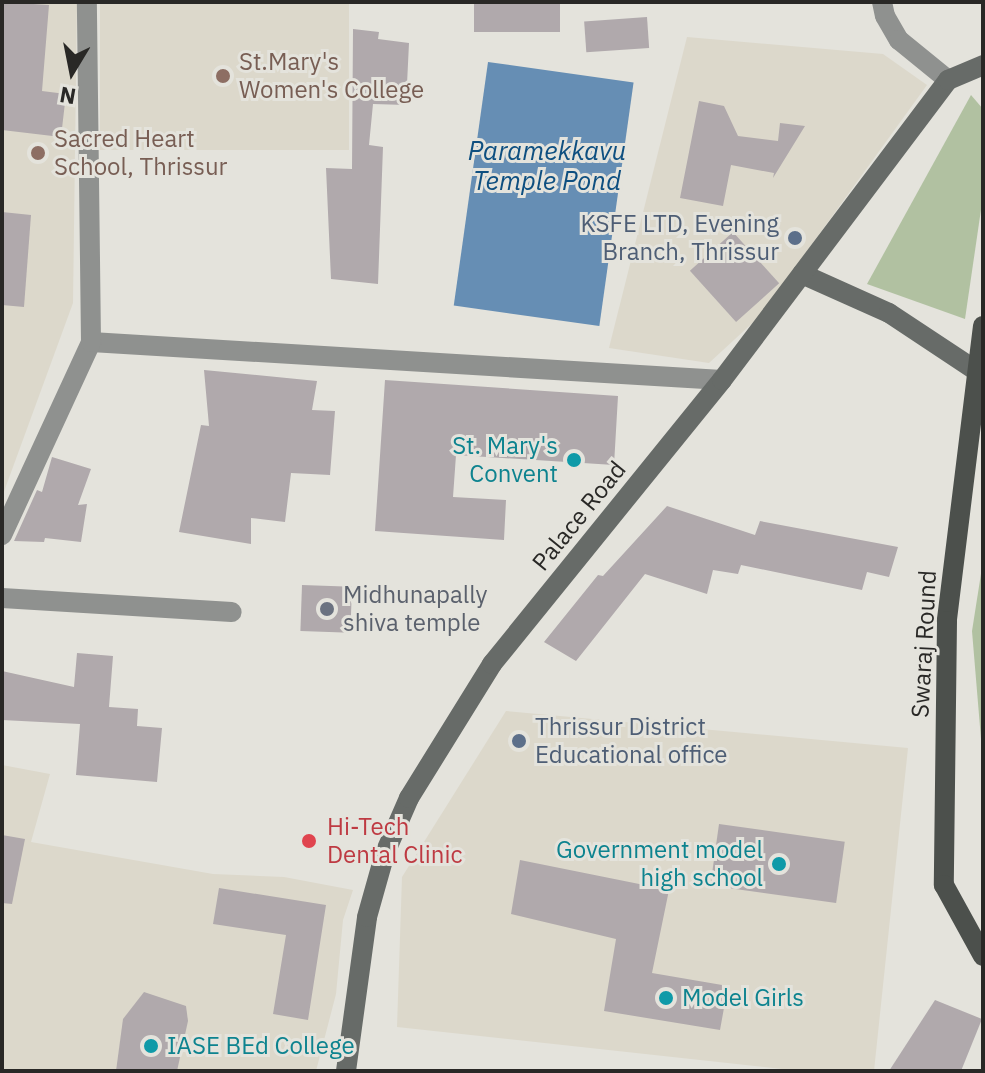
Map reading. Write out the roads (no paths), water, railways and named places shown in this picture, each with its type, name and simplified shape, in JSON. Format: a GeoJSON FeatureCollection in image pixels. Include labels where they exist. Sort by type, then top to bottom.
{"type":"FeatureCollection","features":[{"type":"Feature","properties":{"kind":"main road","name":"Palace Road"},"geometry":{"type":"LineString","coordinates":[[346,1071],[367,917],[385,853],[409,798],[492,664],[722,380],[948,80],[983,65]]}},
{"type":"Feature","properties":{"kind":"main road"},"geometry":{"type":"LineString","coordinates":[[802,274],[889,313],[975,370]]}},
{"type":"Feature","properties":{"kind":"main road","name":"Swaraj Round"},"geometry":{"type":"LineString","coordinates":[[983,326],[975,370],[947,621],[944,885],[983,956]]}},
{"type":"Feature","properties":{"kind":"street"},"geometry":{"type":"LineString","coordinates":[[2,535],[91,342],[87,2]]}},
{"type":"Feature","properties":{"kind":"street"},"geometry":{"type":"LineString","coordinates":[[882,2],[885,16],[899,40],[948,80]]}},
{"type":"Feature","properties":{"kind":"street"},"geometry":{"type":"LineString","coordinates":[[91,342],[722,380]]}},
{"type":"Feature","properties":{"kind":"street"},"geometry":{"type":"LineString","coordinates":[[2,598],[232,612]]}},
{"type":"Feature","properties":{"kind":"water","name":"Paramekkavu Temple Pond"},"geometry":{"type":"Polygon","coordinates":[[[488,62],[634,82],[599,326],[454,306],[488,62]]]}},
{"type":"Feature","properties":{"kind":"place","name":"St.Mary's Women's College"},"geometry":{"type":"Point","coordinates":[223,76]}},
{"type":"Feature","properties":{"kind":"place","name":"Sacred Heart School, Thrissur"},"geometry":{"type":"Point","coordinates":[38,153]}},
{"type":"Feature","properties":{"kind":"place","name":"KSFE LTD, Evening Branch, Thrissur"},"geometry":{"type":"Point","coordinates":[795,238]}},
{"type":"Feature","properties":{"kind":"place","name":"St. Mary's Convent"},"geometry":{"type":"Point","coordinates":[574,460]}},
{"type":"Feature","properties":{"kind":"place","name":"Midhunapally shiva temple"},"geometry":{"type":"Point","coordinates":[327,609]}},
{"type":"Feature","properties":{"kind":"place","name":"Thrissur District Educational office"},"geometry":{"type":"Point","coordinates":[519,741]}},
{"type":"Feature","properties":{"kind":"place","name":"Hi-Tech Dental Clinic"},"geometry":{"type":"Point","coordinates":[309,841]}},
{"type":"Feature","properties":{"kind":"place","name":"Government model high school"},"geometry":{"type":"Point","coordinates":[779,864]}},
{"type":"Feature","properties":{"kind":"place","name":"Model Girls"},"geometry":{"type":"Point","coordinates":[666,998]}},
{"type":"Feature","properties":{"kind":"place","name":"IASE BEd College"},"geometry":{"type":"Point","coordinates":[151,1046]}}]}
